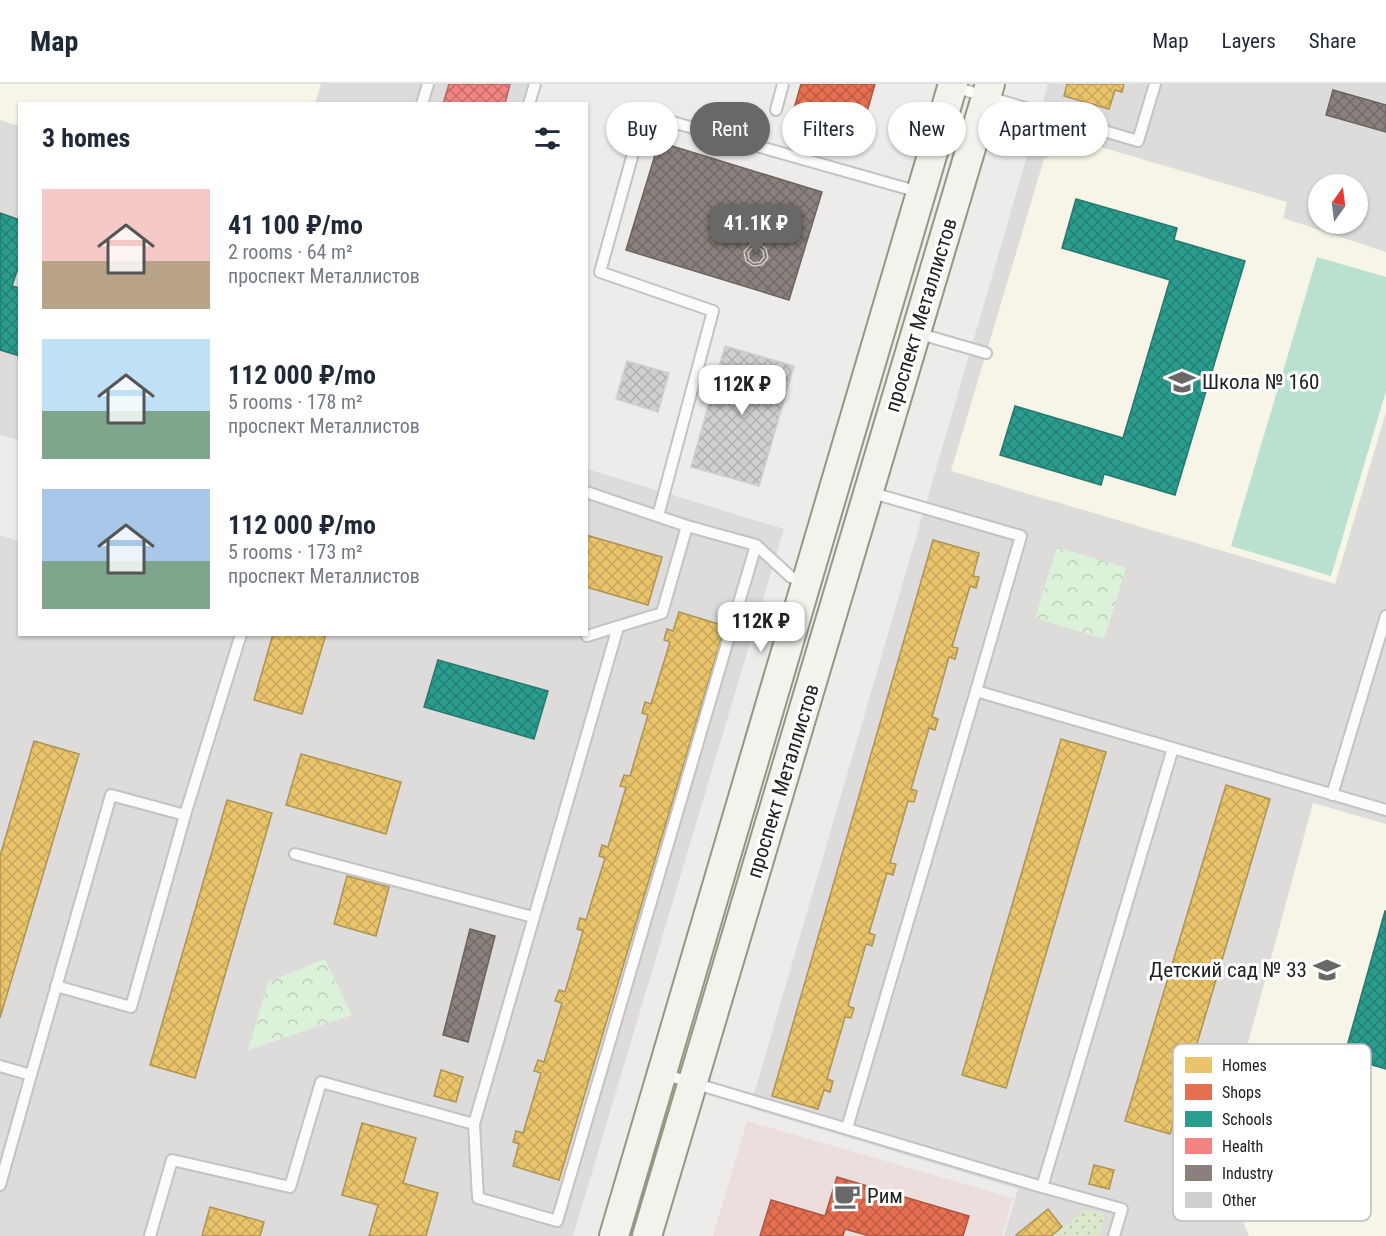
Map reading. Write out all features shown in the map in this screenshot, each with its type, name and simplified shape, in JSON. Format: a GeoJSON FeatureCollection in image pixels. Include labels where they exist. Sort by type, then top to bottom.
{"type":"FeatureCollection","features":[{"type":"Feature","properties":{"kind":"street","name":"проспект Металлистов"},"geometry":{"type":"LineString","coordinates":[[614,1236],[953,85]]}},
{"type":"Feature","properties":{"kind":"street","name":"проспект Металлистов"},"geometry":{"type":"LineString","coordinates":[[647,1236],[988,90]]}},
{"type":"Feature","properties":{"kind":"lane"},"geometry":{"type":"LineString","coordinates":[[423,102],[428,84]]}},
{"type":"Feature","properties":{"kind":"lane"},"geometry":{"type":"LineString","coordinates":[[530,102],[535,84]]}},
{"type":"Feature","properties":{"kind":"lane"},"geometry":{"type":"LineString","coordinates":[[776,110],[783,84]]}},
{"type":"Feature","properties":{"kind":"lane"},"geometry":{"type":"LineString","coordinates":[[953,85],[988,90],[1138,141],[1155,84]]}},
{"type":"Feature","properties":{"kind":"lane"},"geometry":{"type":"LineString","coordinates":[[658,516],[713,311],[600,272],[644,114],[921,193]]}},
{"type":"Feature","properties":{"kind":"lane"},"geometry":{"type":"LineString","coordinates":[[916,333],[986,353]]}},
{"type":"Feature","properties":{"kind":"lane"},"geometry":{"type":"LineString","coordinates":[[847,1128],[1021,536],[868,492]]}},
{"type":"Feature","properties":{"kind":"lane"},"geometry":{"type":"LineString","coordinates":[[588,493],[687,526],[756,544],[791,577],[807,581]]}},
{"type":"Feature","properties":{"kind":"lane"},"geometry":{"type":"LineString","coordinates":[[588,636],[662,613],[687,526]]}},
{"type":"Feature","properties":{"kind":"lane"},"geometry":{"type":"LineString","coordinates":[[618,627],[474,1124],[478,1198],[557,1221],[756,544]]}},
{"type":"Feature","properties":{"kind":"lane"},"geometry":{"type":"LineString","coordinates":[[1332,795],[1386,616]]}},
{"type":"Feature","properties":{"kind":"lane"},"geometry":{"type":"LineString","coordinates":[[56,986],[131,1007],[185,816],[240,636]]}},
{"type":"Feature","properties":{"kind":"lane"},"geometry":{"type":"LineString","coordinates":[[976,691],[1386,810]]}},
{"type":"Feature","properties":{"kind":"lane"},"geometry":{"type":"LineString","coordinates":[[1042,1187],[1173,748]]}},
{"type":"Feature","properties":{"kind":"lane"},"geometry":{"type":"LineString","coordinates":[[0,1185],[111,795],[185,816]]}},
{"type":"Feature","properties":{"kind":"lane"},"geometry":{"type":"LineString","coordinates":[[295,854],[533,917]]}},
{"type":"Feature","properties":{"kind":"lane"},"geometry":{"type":"LineString","coordinates":[[0,1066],[31,1075]]}},
{"type":"Feature","properties":{"kind":"lane"},"geometry":{"type":"LineString","coordinates":[[662,1074],[1122,1209],[1114,1236]]}},
{"type":"Feature","properties":{"kind":"lane"},"geometry":{"type":"LineString","coordinates":[[150,1236],[172,1160],[290,1187],[321,1082],[474,1124]]}},
{"type":"Feature","properties":{"kind":"shaded area"},"geometry":{"type":"Polygon","coordinates":[[[0,84],[530,84],[525,102],[18,102],[18,440],[0,435],[0,84]]]}},
{"type":"Feature","properties":{"kind":"shaded area"},"geometry":{"type":"Polygon","coordinates":[[[0,84],[321,84],[315,102],[18,102],[18,126],[0,120],[0,84]]]}},
{"type":"Feature","properties":{"kind":"shaded area"},"geometry":{"type":"Polygon","coordinates":[[[1048,84],[1386,84],[1386,1236],[1004,1236],[1018,1189],[750,1108],[1027,156],[1108,156],[1108,102],[1043,102],[1048,84]]]}},
{"type":"Feature","properties":{"kind":"shaded area","name":"Школа № 160"},"geometry":{"type":"Polygon","coordinates":[[[1108,149],[1287,202],[1283,218],[1308,226],[1308,234],[1331,234],[1386,252],[1386,412],[1335,584],[951,471],[1044,159],[1051,156],[1108,156],[1108,149]]]}},
{"type":"Feature","properties":{"kind":"shaded area"},"geometry":{"type":"Polygon","coordinates":[[[588,469],[784,529],[573,1236],[0,1236],[0,535],[18,541],[18,636],[588,636],[588,469]]]}},
{"type":"Feature","properties":{"kind":"shaded area"},"geometry":{"type":"Polygon","coordinates":[[[1313,803],[1386,824],[1386,1236],[1249,1236],[1243,1221],[1371,1221],[1371,1044],[1248,1044],[1313,803]]]}},
{"type":"Feature","properties":{"kind":"shaded area"},"geometry":{"type":"Polygon","coordinates":[[[747,1121],[1013,1198],[1002,1236],[713,1236],[747,1121]]]}},
{"type":"Feature","properties":{"kind":"green space"},"geometry":{"type":"Polygon","coordinates":[[[1317,257],[1386,277],[1386,391],[1331,576],[1231,546],[1317,257]]]}},
{"type":"Feature","properties":{"kind":"green space"},"geometry":{"type":"Polygon","coordinates":[[[1057,547],[1126,568],[1104,639],[1035,618],[1057,547]]]}},
{"type":"Feature","properties":{"kind":"green space"},"geometry":{"type":"Polygon","coordinates":[[[325,959],[352,1015],[248,1050],[268,982],[325,959]]]}},
{"type":"Feature","properties":{"kind":"green space"},"geometry":{"type":"Polygon","coordinates":[[[1086,1209],[1105,1214],[1099,1236],[1054,1236],[1086,1209]]]}},
{"type":"Feature","properties":{"kind":"building: Homes"},"geometry":{"type":"Polygon","coordinates":[[[1067,84],[1124,84],[1122,92],[1115,90],[1109,109],[1108,102],[1085,102],[1064,96],[1067,84]]]}},
{"type":"Feature","properties":{"kind":"building: Homes"},"geometry":{"type":"Polygon","coordinates":[[[588,536],[662,557],[648,605],[588,588],[588,536]]]}},
{"type":"Feature","properties":{"kind":"building: Homes"},"geometry":{"type":"Polygon","coordinates":[[[933,540],[979,553],[973,576],[979,577],[976,588],[970,586],[952,647],[958,648],[955,659],[949,657],[932,717],[938,719],[935,730],[929,728],[911,789],[917,791],[914,802],[908,801],[890,863],[896,864],[893,875],[887,873],[869,933],[875,935],[872,946],[866,944],[848,1006],[854,1008],[851,1018],[845,1017],[827,1079],[833,1081],[830,1092],[824,1090],[818,1109],[772,1096],[933,540]]]}},
{"type":"Feature","properties":{"kind":"building: Homes"},"geometry":{"type":"Polygon","coordinates":[[[679,612],[725,626],[559,1180],[513,1166],[519,1144],[513,1142],[516,1131],[523,1133],[541,1073],[534,1071],[538,1060],[544,1062],[562,1003],[555,1001],[559,990],[565,992],[583,931],[577,929],[580,918],[586,920],[605,858],[599,856],[602,845],[608,847],[626,787],[620,786],[624,775],[630,776],[648,715],[642,713],[645,702],[651,704],[670,642],[664,640],[667,629],[673,631],[679,612]]]}},
{"type":"Feature","properties":{"kind":"building: Homes"},"geometry":{"type":"Polygon","coordinates":[[[272,636],[325,636],[302,714],[254,700],[272,636]]]}},
{"type":"Feature","properties":{"kind":"building: Homes"},"geometry":{"type":"Polygon","coordinates":[[[1061,739],[1106,752],[1006,1088],[962,1075],[1061,739]]]}},
{"type":"Feature","properties":{"kind":"building: Homes"},"geometry":{"type":"Polygon","coordinates":[[[34,741],[79,754],[0,1018],[0,856],[34,741]]]}},
{"type":"Feature","properties":{"kind":"building: Homes"},"geometry":{"type":"Polygon","coordinates":[[[301,754],[401,782],[386,834],[286,805],[301,754]]]}},
{"type":"Feature","properties":{"kind":"building: Homes"},"geometry":{"type":"Polygon","coordinates":[[[1226,785],[1270,799],[1197,1044],[1173,1044],[1173,1124],[1170,1134],[1125,1121],[1226,785]]]}},
{"type":"Feature","properties":{"kind":"building: Homes"},"geometry":{"type":"Polygon","coordinates":[[[227,800],[272,813],[195,1078],[150,1065],[227,800]]]}},
{"type":"Feature","properties":{"kind":"building: Homes"},"geometry":{"type":"Polygon","coordinates":[[[347,876],[389,887],[376,936],[334,924],[347,876]]]}},
{"type":"Feature","properties":{"kind":"building: Homes"},"geometry":{"type":"Polygon","coordinates":[[[441,1070],[463,1077],[456,1102],[434,1096],[441,1070]]]}},
{"type":"Feature","properties":{"kind":"building: Homes"},"geometry":{"type":"Polygon","coordinates":[[[362,1123],[416,1138],[403,1183],[438,1193],[426,1236],[369,1236],[378,1205],[342,1195],[362,1123]]]}},
{"type":"Feature","properties":{"kind":"building: Homes"},"geometry":{"type":"Polygon","coordinates":[[[1094,1165],[1114,1170],[1109,1189],[1089,1184],[1094,1165]]]}},
{"type":"Feature","properties":{"kind":"building: Homes"},"geometry":{"type":"Polygon","coordinates":[[[210,1207],[264,1222],[260,1236],[202,1236],[210,1207]]]}},
{"type":"Feature","properties":{"kind":"building: Homes"},"geometry":{"type":"Polygon","coordinates":[[[1048,1209],[1062,1227],[1051,1236],[1016,1235],[1048,1209]]]}},
{"type":"Feature","properties":{"kind":"building: Shops"},"geometry":{"type":"Polygon","coordinates":[[[801,84],[875,84],[870,102],[796,102],[801,84]]]}},
{"type":"Feature","properties":{"kind":"building: Shops"},"geometry":{"type":"Polygon","coordinates":[[[837,1177],[969,1216],[963,1236],[869,1236],[845,1229],[843,1236],[760,1236],[771,1200],[825,1216],[837,1177]]]}},
{"type":"Feature","properties":{"kind":"building: Schools"},"geometry":{"type":"Polygon","coordinates":[[[1076,199],[1177,228],[1174,240],[1245,261],[1175,495],[1104,474],[1101,485],[1000,455],[1015,406],[1123,438],[1170,280],[1062,248],[1076,199]]]}},
{"type":"Feature","properties":{"kind":"building: Schools"},"geometry":{"type":"Polygon","coordinates":[[[0,213],[18,219],[18,268],[12,286],[18,288],[18,355],[0,350],[0,213]]]}},
{"type":"Feature","properties":{"kind":"building: Schools"},"geometry":{"type":"Polygon","coordinates":[[[438,660],[548,691],[534,739],[424,707],[438,660]]]}},
{"type":"Feature","properties":{"kind":"building: Schools"},"geometry":{"type":"Polygon","coordinates":[[[1386,911],[1386,1069],[1371,1065],[1371,1044],[1348,1044],[1386,911]]]}},
{"type":"Feature","properties":{"kind":"building: Schools"},"geometry":{"type":"Polygon","coordinates":[[[1386,911],[1386,1069],[1371,1065],[1371,1044],[1348,1044],[1386,911]]]}},
{"type":"Feature","properties":{"kind":"building: Health"},"geometry":{"type":"Polygon","coordinates":[[[449,84],[510,84],[506,102],[444,102],[449,84]]]}},
{"type":"Feature","properties":{"kind":"building: Industry"},"geometry":{"type":"Polygon","coordinates":[[[1333,90],[1386,105],[1386,132],[1326,115],[1333,90]]]}},
{"type":"Feature","properties":{"kind":"building: Industry"},"geometry":{"type":"Polygon","coordinates":[[[678,148],[690,152],[690,156],[705,156],[822,192],[789,300],[626,250],[655,156],[678,156],[678,148]]]}},
{"type":"Feature","properties":{"kind":"building: Industry"},"geometry":{"type":"Polygon","coordinates":[[[470,929],[495,936],[468,1042],[443,1035],[470,929]]]}},
{"type":"Feature","properties":{"kind":"building: Other"},"geometry":{"type":"Polygon","coordinates":[[[768,211],[776,217],[777,225],[772,233],[763,234],[755,229],[754,220],[759,212],[768,211]],[[767,215],[761,216],[758,220],[759,227],[763,230],[770,230],[773,224],[772,218],[767,215]]]}},
{"type":"Feature","properties":{"kind":"building: Other"},"geometry":{"type":"Polygon","coordinates":[[[768,211],[776,217],[777,225],[772,233],[763,234],[755,229],[754,220],[759,212],[768,211]],[[767,215],[761,216],[758,220],[759,227],[763,230],[770,230],[773,224],[772,218],[767,215]]]}},
{"type":"Feature","properties":{"kind":"building: Other"},"geometry":{"type":"Polygon","coordinates":[[[768,211],[776,217],[777,225],[772,233],[763,234],[755,229],[754,220],[759,212],[768,211]],[[767,215],[761,216],[758,220],[759,227],[763,230],[770,230],[773,224],[772,218],[767,215]]]}},
{"type":"Feature","properties":{"kind":"building: Other"},"geometry":{"type":"Polygon","coordinates":[[[768,211],[776,217],[777,225],[772,233],[763,234],[755,229],[754,220],[759,212],[768,211]],[[767,215],[761,216],[758,220],[759,227],[763,230],[770,230],[773,224],[772,218],[767,215]]]}},
{"type":"Feature","properties":{"kind":"building: Other"},"geometry":{"type":"Polygon","coordinates":[[[768,211],[776,217],[777,225],[772,233],[763,234],[755,229],[754,220],[759,212],[768,211]],[[767,215],[761,216],[758,220],[759,227],[763,230],[770,230],[773,224],[772,218],[767,215]]]}},
{"type":"Feature","properties":{"kind":"building: Other"},"geometry":{"type":"Polygon","coordinates":[[[768,211],[776,217],[777,225],[772,233],[763,234],[755,229],[754,220],[759,212],[768,211]],[[767,215],[761,216],[758,220],[759,227],[763,230],[770,230],[773,224],[772,218],[767,215]]]}},
{"type":"Feature","properties":{"kind":"building: Other"},"geometry":{"type":"Polygon","coordinates":[[[759,243],[766,249],[768,258],[762,265],[753,266],[746,261],[744,252],[750,245],[759,243]],[[758,247],[752,248],[748,253],[749,259],[754,263],[760,262],[764,257],[763,251],[758,247]]]}},
{"type":"Feature","properties":{"kind":"building: Other"},"geometry":{"type":"Polygon","coordinates":[[[759,243],[766,249],[768,258],[762,265],[753,266],[746,261],[744,252],[750,245],[759,243]],[[758,247],[752,248],[748,253],[749,259],[754,263],[760,262],[764,257],[763,251],[758,247]]]}},
{"type":"Feature","properties":{"kind":"building: Other"},"geometry":{"type":"Polygon","coordinates":[[[759,243],[766,249],[768,258],[762,265],[753,266],[746,261],[744,252],[750,245],[759,243]],[[758,247],[752,248],[748,253],[749,259],[754,263],[760,262],[764,257],[763,251],[758,247]]]}},
{"type":"Feature","properties":{"kind":"building: Other"},"geometry":{"type":"Polygon","coordinates":[[[759,243],[766,249],[768,258],[762,265],[753,266],[746,261],[744,252],[750,245],[759,243]],[[758,247],[752,248],[748,253],[749,259],[754,263],[760,262],[764,257],[763,251],[758,247]]]}},
{"type":"Feature","properties":{"kind":"building: Other"},"geometry":{"type":"Polygon","coordinates":[[[759,243],[766,249],[768,258],[762,265],[753,266],[746,261],[744,252],[750,245],[759,243]],[[758,247],[752,248],[748,253],[749,259],[754,263],[760,262],[764,257],[763,251],[758,247]]]}},
{"type":"Feature","properties":{"kind":"building: Other"},"geometry":{"type":"Polygon","coordinates":[[[759,243],[766,249],[768,258],[762,265],[753,266],[746,261],[744,252],[750,245],[759,243]],[[758,247],[752,248],[748,253],[749,259],[754,263],[760,262],[764,257],[763,251],[758,247]]]}},
{"type":"Feature","properties":{"kind":"building: Other"},"geometry":{"type":"Polygon","coordinates":[[[725,346],[794,366],[759,486],[691,467],[725,346]]]}},
{"type":"Feature","properties":{"kind":"building: Other"},"geometry":{"type":"Polygon","coordinates":[[[627,361],[669,373],[658,412],[616,399],[627,361]]]}},
{"type":"Feature","properties":{"kind":"place","name":"Школа № 160"},"geometry":{"type":"Point","coordinates":[1182,382]}},
{"type":"Feature","properties":{"kind":"place","name":"Детский сад № 33"},"geometry":{"type":"Point","coordinates":[1327,970]}},
{"type":"Feature","properties":{"kind":"place","name":"Рим"},"geometry":{"type":"Point","coordinates":[847,1196]}}]}
